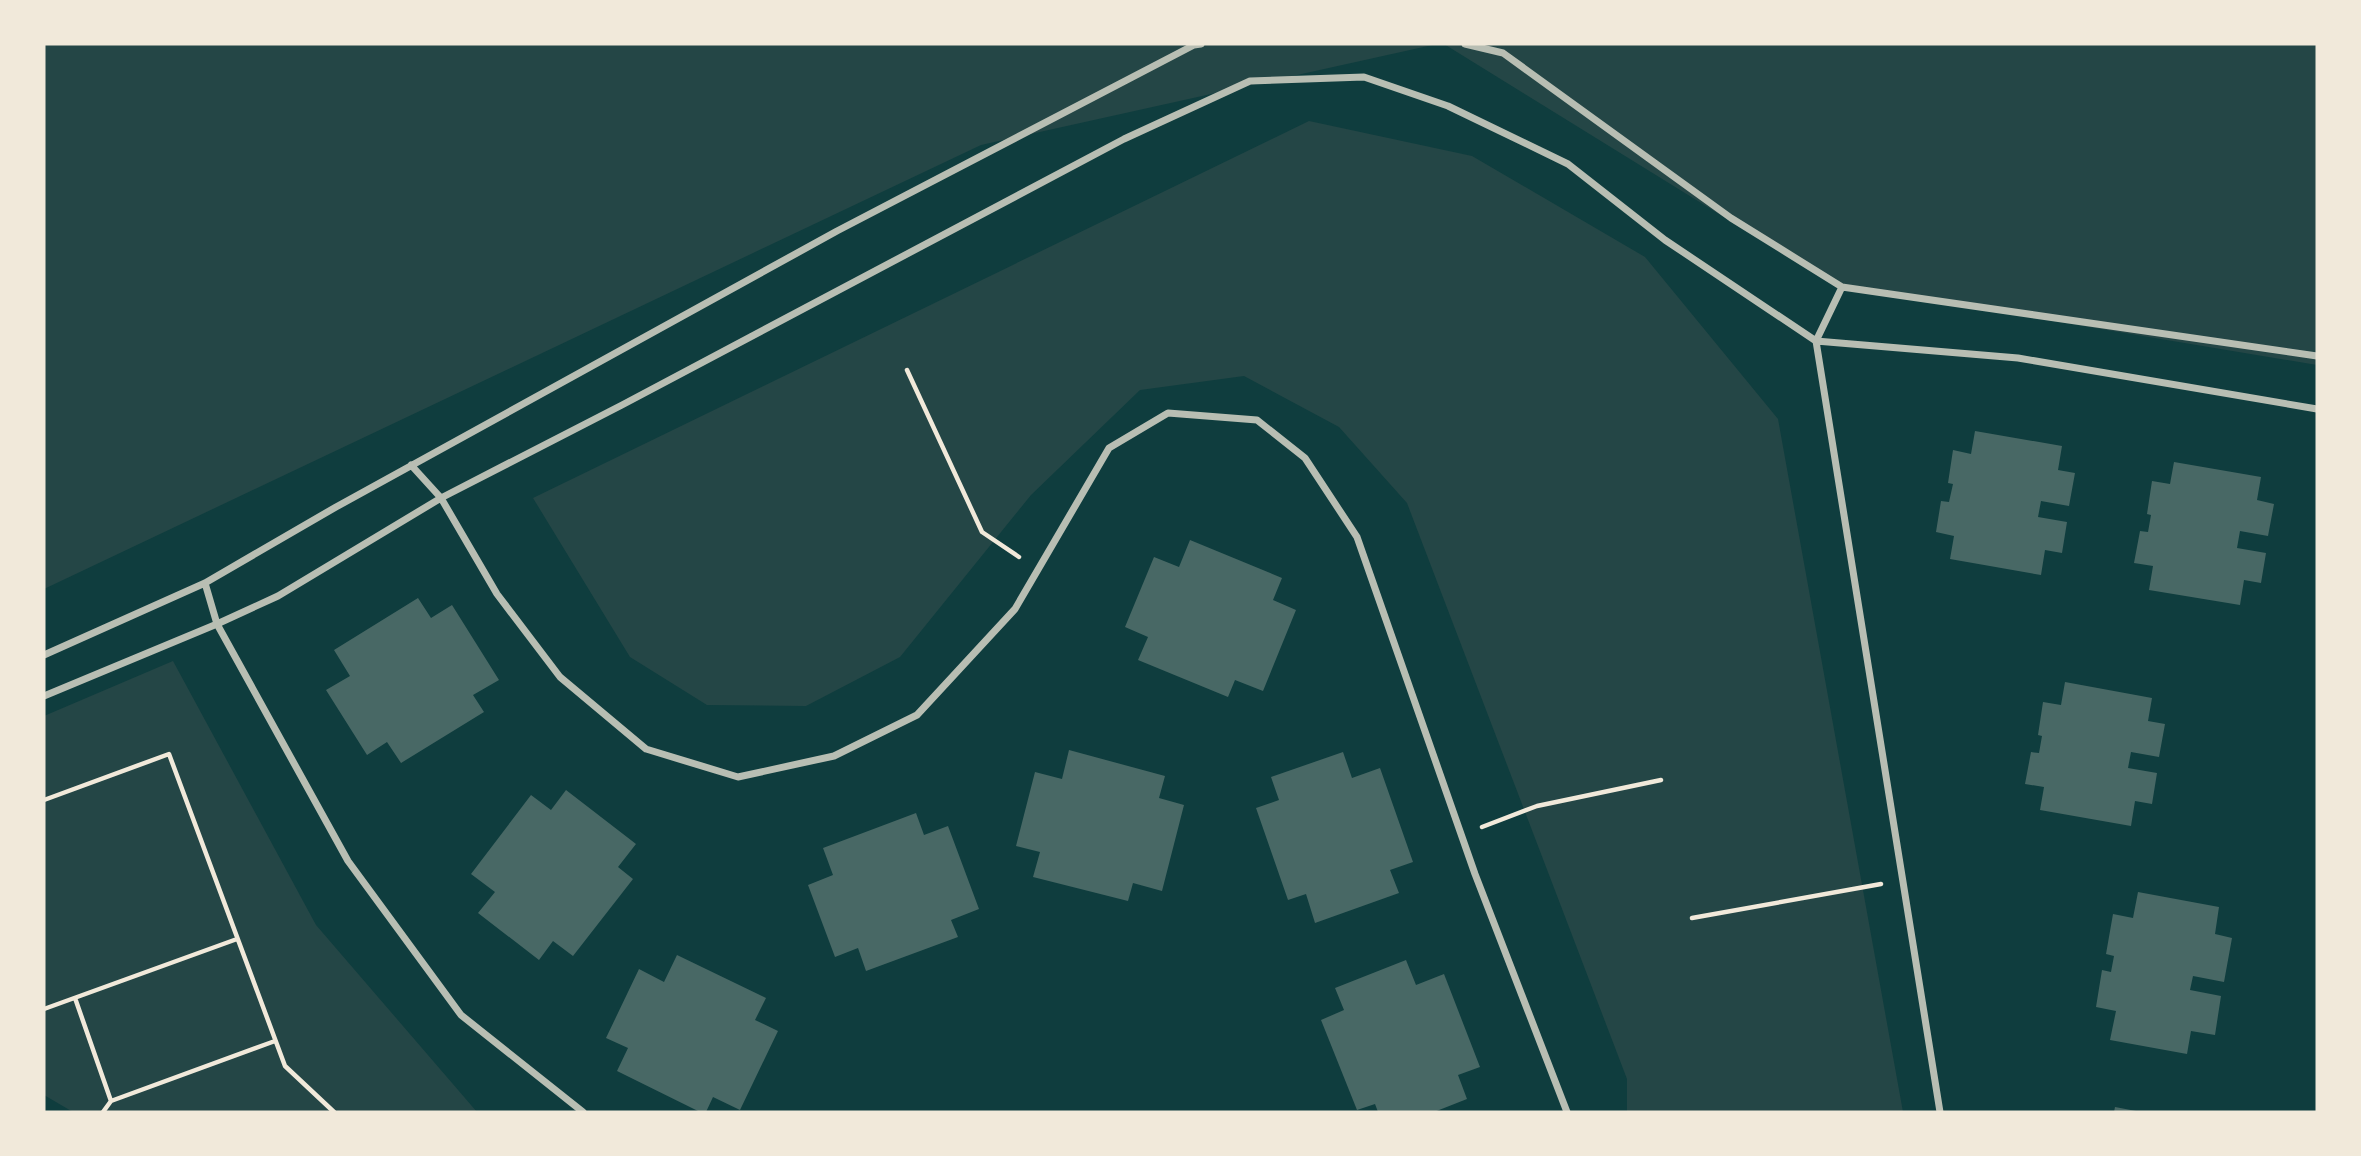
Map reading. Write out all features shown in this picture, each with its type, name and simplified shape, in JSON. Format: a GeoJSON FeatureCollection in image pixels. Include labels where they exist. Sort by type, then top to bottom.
{"type":"FeatureCollection","features":[{"type":"Feature","properties":{"kind":"street"},"geometry":{"type":"LineString","coordinates":[[44,655],[205,583],[335,506],[837,231],[1194,45],[1201,44]]}},
{"type":"Feature","properties":{"kind":"street"},"geometry":{"type":"LineString","coordinates":[[1465,44],[1503,53],[1731,218],[1842,287],[2317,356]]}},
{"type":"Feature","properties":{"kind":"street"},"geometry":{"type":"LineString","coordinates":[[44,696],[278,596],[441,498],[1124,139],[1250,81],[1364,78],[1448,106],[1568,164],[1665,240],[1816,341],[2018,358],[2317,409]]}},
{"type":"Feature","properties":{"kind":"street"},"geometry":{"type":"LineString","coordinates":[[1842,287],[1816,341],[1940,1112]]}},
{"type":"Feature","properties":{"kind":"street"},"geometry":{"type":"LineString","coordinates":[[411,465],[441,498],[497,594],[560,677],[646,749],[738,777],[834,756],[917,715],[1015,609],[1109,447],[1168,414],[1257,420],[1305,458],[1357,537],[1461,835],[1567,1112]]}},
{"type":"Feature","properties":{"kind":"street"},"geometry":{"type":"LineString","coordinates":[[205,583],[217,624],[348,861],[461,1015],[583,1112]]}},
{"type":"Feature","properties":{"kind":"path"},"geometry":{"type":"LineString","coordinates":[[907,370],[982,532],[1037,570]]}},
{"type":"Feature","properties":{"kind":"path"},"geometry":{"type":"LineString","coordinates":[[44,800],[169,754],[285,1066],[334,1112]]}},
{"type":"Feature","properties":{"kind":"path"},"geometry":{"type":"LineString","coordinates":[[1461,835],[1537,806],[1661,780]]}},
{"type":"Feature","properties":{"kind":"path"},"geometry":{"type":"LineString","coordinates":[[1692,918],[1902,880]]}},
{"type":"Feature","properties":{"kind":"path"},"geometry":{"type":"LineString","coordinates":[[44,1010],[237,939]]}},
{"type":"Feature","properties":{"kind":"path"},"geometry":{"type":"LineString","coordinates":[[75,998],[111,1101]]}},
{"type":"Feature","properties":{"kind":"path"},"geometry":{"type":"LineString","coordinates":[[103,1112],[111,1101],[275,1041]]}},
{"type":"Feature","properties":{"kind":"shaded area"},"geometry":{"type":"Polygon","coordinates":[[[44,44],[1437,44],[981,145],[44,589],[44,44]]]}},
{"type":"Feature","properties":{"kind":"shaded area"},"geometry":{"type":"Polygon","coordinates":[[[1444,44],[2317,44],[2317,365],[1832,284],[1444,44]]]}},
{"type":"Feature","properties":{"kind":"shaded area"},"geometry":{"type":"Polygon","coordinates":[[[1309,121],[1472,156],[1645,257],[1778,419],[1903,1112],[1627,1112],[1627,1079],[1407,503],[1339,427],[1244,376],[1140,390],[1031,495],[900,657],[806,706],[707,705],[630,657],[533,498],[1309,121]]]}},
{"type":"Feature","properties":{"kind":"shaded area"},"geometry":{"type":"Polygon","coordinates":[[[173,661],[316,925],[477,1112],[73,1112],[44,1095],[44,716],[173,661]]]}},
{"type":"Feature","properties":{"kind":"building"},"geometry":{"type":"Polygon","coordinates":[[[1975,431],[2062,446],[2058,470],[2075,473],[2069,506],[2041,501],[2038,517],[2067,522],[2062,553],[2045,550],[2041,575],[1950,559],[1954,536],[1936,532],[1941,501],[1949,502],[1953,484],[1948,483],[1953,450],[1971,454],[1975,431]]]}},
{"type":"Feature","properties":{"kind":"building"},"geometry":{"type":"Polygon","coordinates":[[[2174,462],[2261,477],[2257,500],[2274,504],[2268,536],[2240,531],[2237,548],[2266,553],[2261,583],[2244,580],[2240,605],[2149,590],[2153,566],[2134,563],[2140,531],[2148,532],[2151,515],[2147,514],[2152,481],[2170,484],[2174,462]]]}},
{"type":"Feature","properties":{"kind":"building"},"geometry":{"type":"Polygon","coordinates":[[[1190,540],[1282,578],[1273,600],[1296,610],[1263,691],[1235,680],[1228,697],[1138,660],[1148,637],[1125,627],[1154,557],[1179,567],[1190,540]]]}},
{"type":"Feature","properties":{"kind":"building"},"geometry":{"type":"Polygon","coordinates":[[[418,598],[431,618],[452,605],[499,680],[473,695],[484,712],[401,763],[387,742],[367,755],[326,690],[350,676],[334,650],[418,598]]]}},
{"type":"Feature","properties":{"kind":"building"},"geometry":{"type":"Polygon","coordinates":[[[2065,682],[2152,698],[2148,721],[2165,724],[2159,757],[2131,752],[2128,768],[2157,773],[2152,804],[2135,801],[2131,826],[2040,810],[2044,787],[2025,784],[2031,752],[2039,753],[2042,736],[2038,735],[2043,702],[2061,705],[2065,682]]]}},
{"type":"Feature","properties":{"kind":"building"},"geometry":{"type":"Polygon","coordinates":[[[1069,750],[1165,776],[1159,798],[1184,805],[1162,891],[1133,883],[1128,901],[1033,877],[1040,852],[1016,846],[1035,772],[1062,779],[1069,750]]]}},
{"type":"Feature","properties":{"kind":"building"},"geometry":{"type":"Polygon","coordinates":[[[1343,752],[1352,778],[1380,768],[1413,862],[1390,870],[1399,893],[1315,923],[1306,894],[1288,900],[1256,808],[1279,800],[1271,777],[1343,752]]]}},
{"type":"Feature","properties":{"kind":"building"},"geometry":{"type":"Polygon","coordinates":[[[566,790],[636,844],[618,867],[633,879],[573,956],[553,941],[539,960],[478,913],[495,892],[471,874],[531,795],[551,810],[566,790]]]}},
{"type":"Feature","properties":{"kind":"building"},"geometry":{"type":"Polygon","coordinates":[[[916,813],[924,835],[948,826],[979,909],[951,920],[958,937],[866,971],[858,948],[835,957],[808,885],[833,875],[823,848],[916,813]]]}},
{"type":"Feature","properties":{"kind":"building"},"geometry":{"type":"Polygon","coordinates":[[[2138,892],[2219,907],[2215,934],[2232,938],[2224,982],[2193,976],[2190,990],[2221,996],[2215,1035],[2191,1031],[2187,1054],[2110,1040],[2116,1011],[2096,1007],[2102,970],[2111,972],[2114,956],[2106,954],[2113,914],[2133,918],[2138,892]]]}},
{"type":"Feature","properties":{"kind":"building"},"geometry":{"type":"Polygon","coordinates":[[[677,955],[766,998],[755,1020],[778,1031],[740,1110],[713,1097],[706,1112],[700,1112],[617,1071],[628,1048],[606,1038],[639,969],[664,982],[677,955]]]}},
{"type":"Feature","properties":{"kind":"building"},"geometry":{"type":"Polygon","coordinates":[[[1406,960],[1416,985],[1444,974],[1480,1067],[1458,1075],[1467,1099],[1434,1112],[1378,1112],[1375,1104],[1357,1110],[1321,1020],[1344,1010],[1335,988],[1406,960]]]}},
{"type":"Feature","properties":{"kind":"building"},"geometry":{"type":"Polygon","coordinates":[[[2115,1107],[2136,1111],[2114,1112],[2115,1107]]]}}]}
